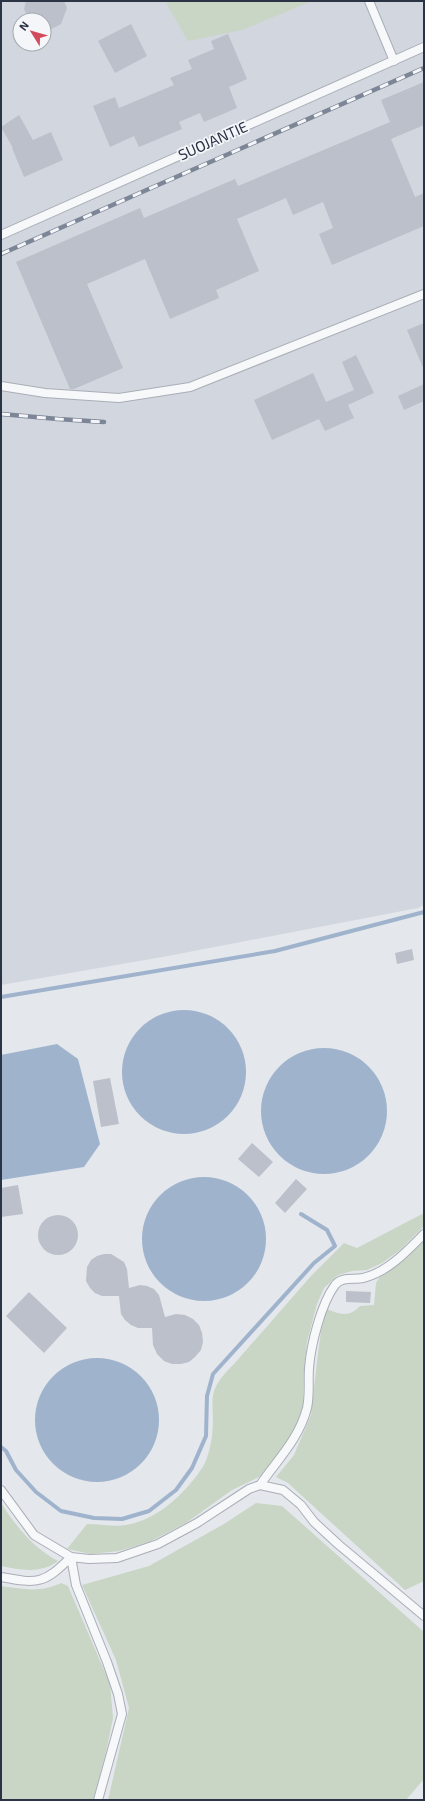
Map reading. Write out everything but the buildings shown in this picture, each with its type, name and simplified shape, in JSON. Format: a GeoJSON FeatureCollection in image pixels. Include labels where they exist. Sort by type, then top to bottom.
{"type":"FeatureCollection","features":[{"type":"Feature","properties":{"kind":"lane"},"geometry":{"type":"LineString","coordinates":[[369,1],[394,61]]}},
{"type":"Feature","properties":{"kind":"lane","name":"SUOJANTIE"},"geometry":{"type":"LineString","coordinates":[[1,235],[424,47]]}},
{"type":"Feature","properties":{"kind":"lane"},"geometry":{"type":"LineString","coordinates":[[1,386],[45,393],[119,398],[190,387],[424,294]]}},
{"type":"Feature","properties":{"kind":"lane"},"geometry":{"type":"LineString","coordinates":[[260,1485],[292,1443],[302,1424],[307,1406],[309,1367],[325,1299],[336,1283],[348,1278],[363,1278],[379,1271],[403,1256],[424,1234]]}},
{"type":"Feature","properties":{"kind":"lane"},"geometry":{"type":"LineString","coordinates":[[1,1490],[34,1535],[71,1556],[89,1559],[117,1558],[158,1544],[197,1523],[249,1489],[260,1485],[283,1490],[301,1505],[314,1522],[339,1546],[424,1616]]}},
{"type":"Feature","properties":{"kind":"lane"},"geometry":{"type":"LineString","coordinates":[[1,1577],[35,1582],[55,1573],[71,1556]]}},
{"type":"Feature","properties":{"kind":"lane"},"geometry":{"type":"LineString","coordinates":[[71,1556],[76,1585],[108,1662],[118,1694],[122,1714],[98,1800]]}},
{"type":"Feature","properties":{"kind":"shaded area"},"geometry":{"type":"Polygon","coordinates":[[[1,1],[424,1],[424,905],[418,908],[168,956],[1,985],[1,1]]]}},
{"type":"Feature","properties":{"kind":"green space"},"geometry":{"type":"Polygon","coordinates":[[[165,1],[312,1],[242,30],[188,41],[165,1]]]}},
{"type":"Feature","properties":{"kind":"green space"},"geometry":{"type":"Polygon","coordinates":[[[424,1213],[424,1226],[400,1250],[382,1263],[367,1270],[352,1271],[338,1275],[324,1288],[317,1304],[307,1342],[304,1369],[303,1405],[298,1425],[287,1445],[263,1475],[232,1490],[186,1523],[149,1542],[119,1551],[91,1554],[67,1549],[87,1524],[121,1526],[138,1522],[160,1511],[180,1495],[197,1475],[207,1459],[212,1436],[214,1390],[224,1374],[311,1276],[344,1243],[357,1248],[424,1213]]]}},
{"type":"Feature","properties":{"kind":"green space"},"geometry":{"type":"Polygon","coordinates":[[[424,1241],[424,1581],[405,1590],[288,1483],[276,1477],[294,1455],[311,1415],[321,1331],[327,1309],[336,1313],[345,1314],[356,1310],[360,1306],[374,1305],[376,1283],[382,1274],[404,1260],[424,1241]]]}},
{"type":"Feature","properties":{"kind":"green space"},"geometry":{"type":"Polygon","coordinates":[[[1,1503],[26,1536],[41,1550],[58,1561],[45,1568],[31,1570],[1,1566],[1,1503]]]}},
{"type":"Feature","properties":{"kind":"green space"},"geometry":{"type":"Polygon","coordinates":[[[256,1503],[282,1506],[424,1632],[424,1779],[406,1800],[108,1800],[129,1708],[116,1660],[82,1585],[149,1566],[224,1524],[256,1503]]]}},
{"type":"Feature","properties":{"kind":"green space"},"geometry":{"type":"Polygon","coordinates":[[[61,1583],[68,1586],[110,1684],[113,1718],[106,1752],[93,1800],[1,1800],[1,1586],[38,1589],[61,1583]]]}},
{"type":"Feature","properties":{"kind":"water"},"geometry":{"type":"Polygon","coordinates":[[[184,1010],[196,1011],[208,1015],[228,1028],[241,1048],[245,1060],[245,1084],[241,1096],[228,1116],[208,1129],[196,1133],[184,1134],[172,1133],[160,1129],[140,1116],[127,1096],[123,1084],[122,1072],[123,1060],[127,1048],[140,1028],[160,1015],[172,1011],[184,1010]]]}},
{"type":"Feature","properties":{"kind":"water"},"geometry":{"type":"Polygon","coordinates":[[[57,1044],[78,1059],[100,1144],[84,1167],[1,1180],[1,1055],[57,1044]]]}},
{"type":"Feature","properties":{"kind":"water"},"geometry":{"type":"Polygon","coordinates":[[[330,1048],[354,1055],[369,1066],[380,1081],[386,1099],[386,1123],[380,1141],[369,1156],[354,1167],[336,1173],[318,1174],[294,1167],[279,1156],[268,1141],[262,1123],[261,1105],[268,1081],[279,1066],[294,1055],[312,1049],[330,1048]]]}},
{"type":"Feature","properties":{"kind":"water"},"geometry":{"type":"Polygon","coordinates":[[[204,1177],[228,1181],[239,1187],[248,1195],[256,1204],[262,1215],[266,1239],[262,1263],[256,1274],[248,1283],[239,1291],[228,1297],[204,1301],[180,1297],[169,1291],[160,1283],[152,1274],[146,1263],[142,1239],[146,1215],[152,1204],[160,1195],[169,1187],[180,1181],[204,1177]]]}},
{"type":"Feature","properties":{"kind":"water"},"geometry":{"type":"Polygon","coordinates":[[[103,1358],[121,1362],[132,1368],[145,1380],[155,1396],[159,1420],[155,1444],[149,1455],[137,1468],[115,1480],[91,1482],[73,1478],[62,1472],[49,1460],[37,1438],[35,1414],[39,1396],[45,1385],[57,1372],[79,1360],[103,1358]]]}},
{"type":"Feature","properties":{"kind":"waterway"},"geometry":{"type":"LineString","coordinates":[[1,997],[275,951],[424,912]]}},
{"type":"Feature","properties":{"kind":"waterway"},"geometry":{"type":"LineString","coordinates":[[1,1447],[6,1451],[16,1470],[36,1492],[61,1511],[94,1518],[122,1519],[149,1511],[176,1490],[192,1468],[206,1436],[207,1396],[213,1374],[314,1263],[335,1246],[327,1230],[301,1214]]}},
{"type":"Feature","properties":{"kind":"railway"},"geometry":{"type":"LineString","coordinates":[[1,254],[424,68]]}},
{"type":"Feature","properties":{"kind":"railway"},"geometry":{"type":"LineString","coordinates":[[1,414],[104,422]]}}]}
